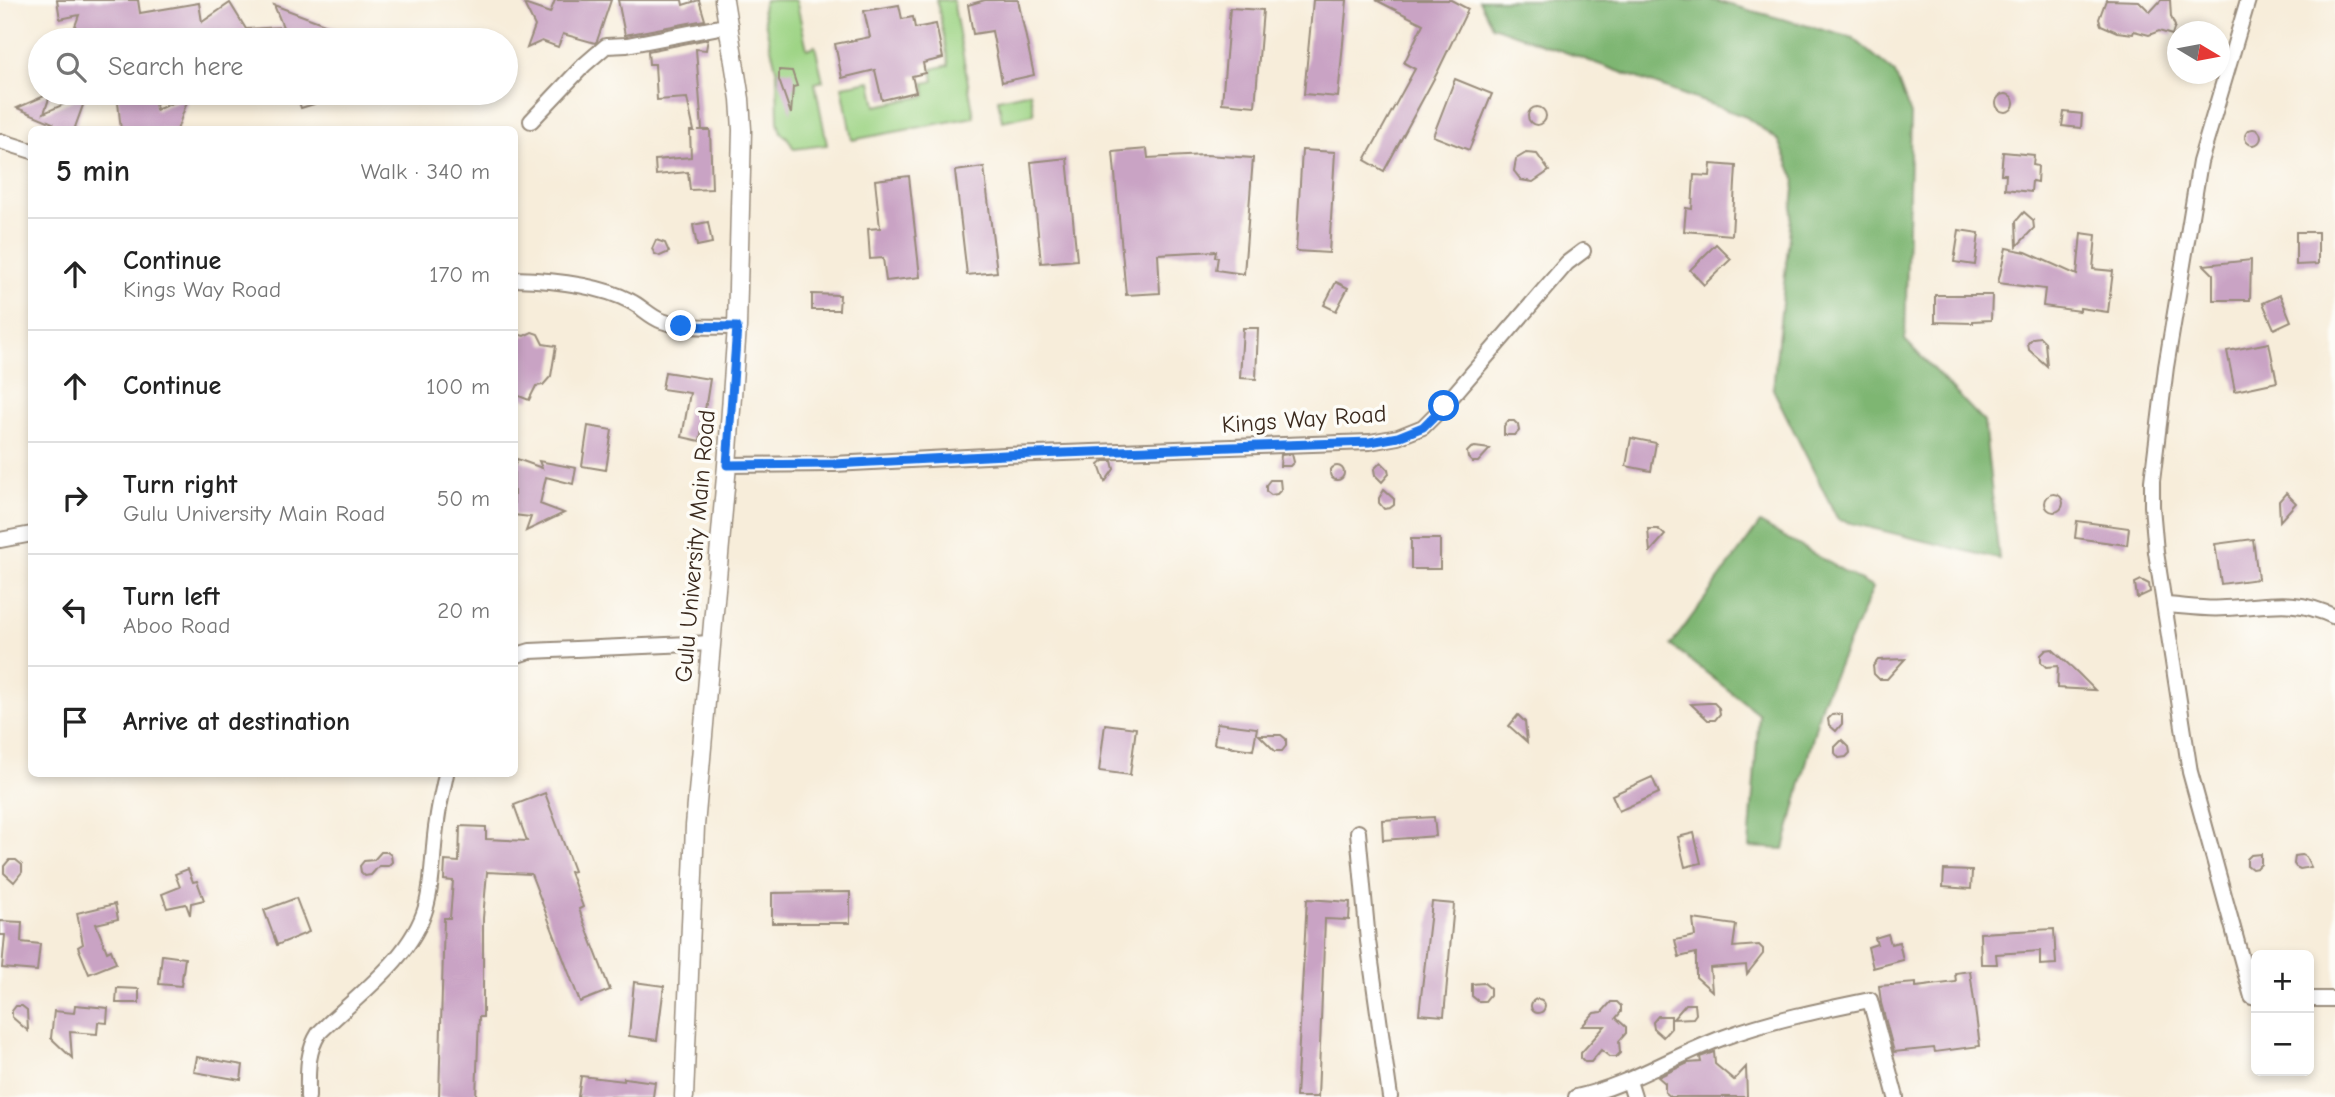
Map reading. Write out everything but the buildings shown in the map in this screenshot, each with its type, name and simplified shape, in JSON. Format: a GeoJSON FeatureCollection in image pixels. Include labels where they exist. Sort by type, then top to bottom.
{"type":"FeatureCollection","features":[{"type":"Feature","properties":{"kind":"street","name":"Gulu University Main Road"},"geometry":{"type":"LineString","coordinates":[[684,1097],[695,826],[737,327],[742,130],[730,25],[724,0]]}},
{"type":"Feature","properties":{"kind":"street"},"geometry":{"type":"LineString","coordinates":[[2248,0],[2200,162],[2166,367],[2152,481],[2152,506],[2156,552],[2190,772],[2251,993]]}},
{"type":"Feature","properties":{"kind":"street"},"geometry":{"type":"LineString","coordinates":[[531,121],[584,65],[606,46],[627,45],[730,25]]}},
{"type":"Feature","properties":{"kind":"street"},"geometry":{"type":"LineString","coordinates":[[0,141],[28,150]]}},
{"type":"Feature","properties":{"kind":"street","name":"Kings Way Road"},"geometry":{"type":"LineString","coordinates":[[727,465],[834,464],[1370,442],[1398,437],[1423,427],[1430,420],[1567,262],[1583,251]]}},
{"type":"Feature","properties":{"kind":"street"},"geometry":{"type":"LineString","coordinates":[[518,279],[594,289],[630,301],[660,320],[681,326],[737,327]]}},
{"type":"Feature","properties":{"kind":"street"},"geometry":{"type":"LineString","coordinates":[[0,540],[28,535]]}},
{"type":"Feature","properties":{"kind":"street"},"geometry":{"type":"LineString","coordinates":[[2165,605],[2224,609],[2289,603],[2303,604],[2335,617]]}},
{"type":"Feature","properties":{"kind":"street"},"geometry":{"type":"LineString","coordinates":[[518,655],[530,651],[712,643]]}},
{"type":"Feature","properties":{"kind":"street"},"geometry":{"type":"LineString","coordinates":[[308,1097],[312,1044],[319,1033],[402,951],[426,908],[436,822],[445,777]]}},
{"type":"Feature","properties":{"kind":"street"},"geometry":{"type":"LineString","coordinates":[[1358,832],[1368,941],[1391,1097]]}},
{"type":"Feature","properties":{"kind":"street"},"geometry":{"type":"LineString","coordinates":[[2314,999],[2335,999]]}},
{"type":"Feature","properties":{"kind":"street"},"geometry":{"type":"LineString","coordinates":[[1576,1097],[1629,1081],[1725,1037],[1796,1014],[1870,1000],[1896,1097]]}},
{"type":"Feature","properties":{"kind":"street"},"geometry":{"type":"LineString","coordinates":[[1629,1081],[1634,1097]]}},
{"type":"Feature","properties":{"kind":"green space"},"geometry":{"type":"Polygon","coordinates":[[[765,0],[796,0],[807,49],[815,46],[823,81],[815,83],[827,145],[794,149],[787,137],[781,133],[778,121],[777,73],[762,9],[765,0]]]}},
{"type":"Feature","properties":{"kind":"green space"},"geometry":{"type":"Polygon","coordinates":[[[937,0],[953,0],[974,117],[852,140],[842,86],[871,81],[876,106],[926,96],[924,83],[934,81],[932,69],[949,65],[937,0]]]}},
{"type":"Feature","properties":{"kind":"green space"},"geometry":{"type":"Polygon","coordinates":[[[1479,0],[1712,0],[1853,38],[1895,73],[1911,115],[1905,340],[1984,422],[1999,559],[1838,520],[1773,389],[1795,179],[1779,141],[1746,117],[1492,26],[1479,0]]]}},
{"type":"Feature","properties":{"kind":"green space"},"geometry":{"type":"Polygon","coordinates":[[[1030,92],[1034,114],[1002,121],[998,99],[1030,92]]]}},
{"type":"Feature","properties":{"kind":"green space"},"geometry":{"type":"Polygon","coordinates":[[[1760,523],[1873,588],[1822,702],[1784,849],[1749,847],[1759,714],[1671,645],[1760,523]]]}},
{"type":"Feature","properties":{"kind":"route"},"geometry":{"type":"LineString","coordinates":[[681,326],[737,327],[727,465],[834,464],[1370,442],[1398,437],[1423,427],[1444,406]]}}]}
